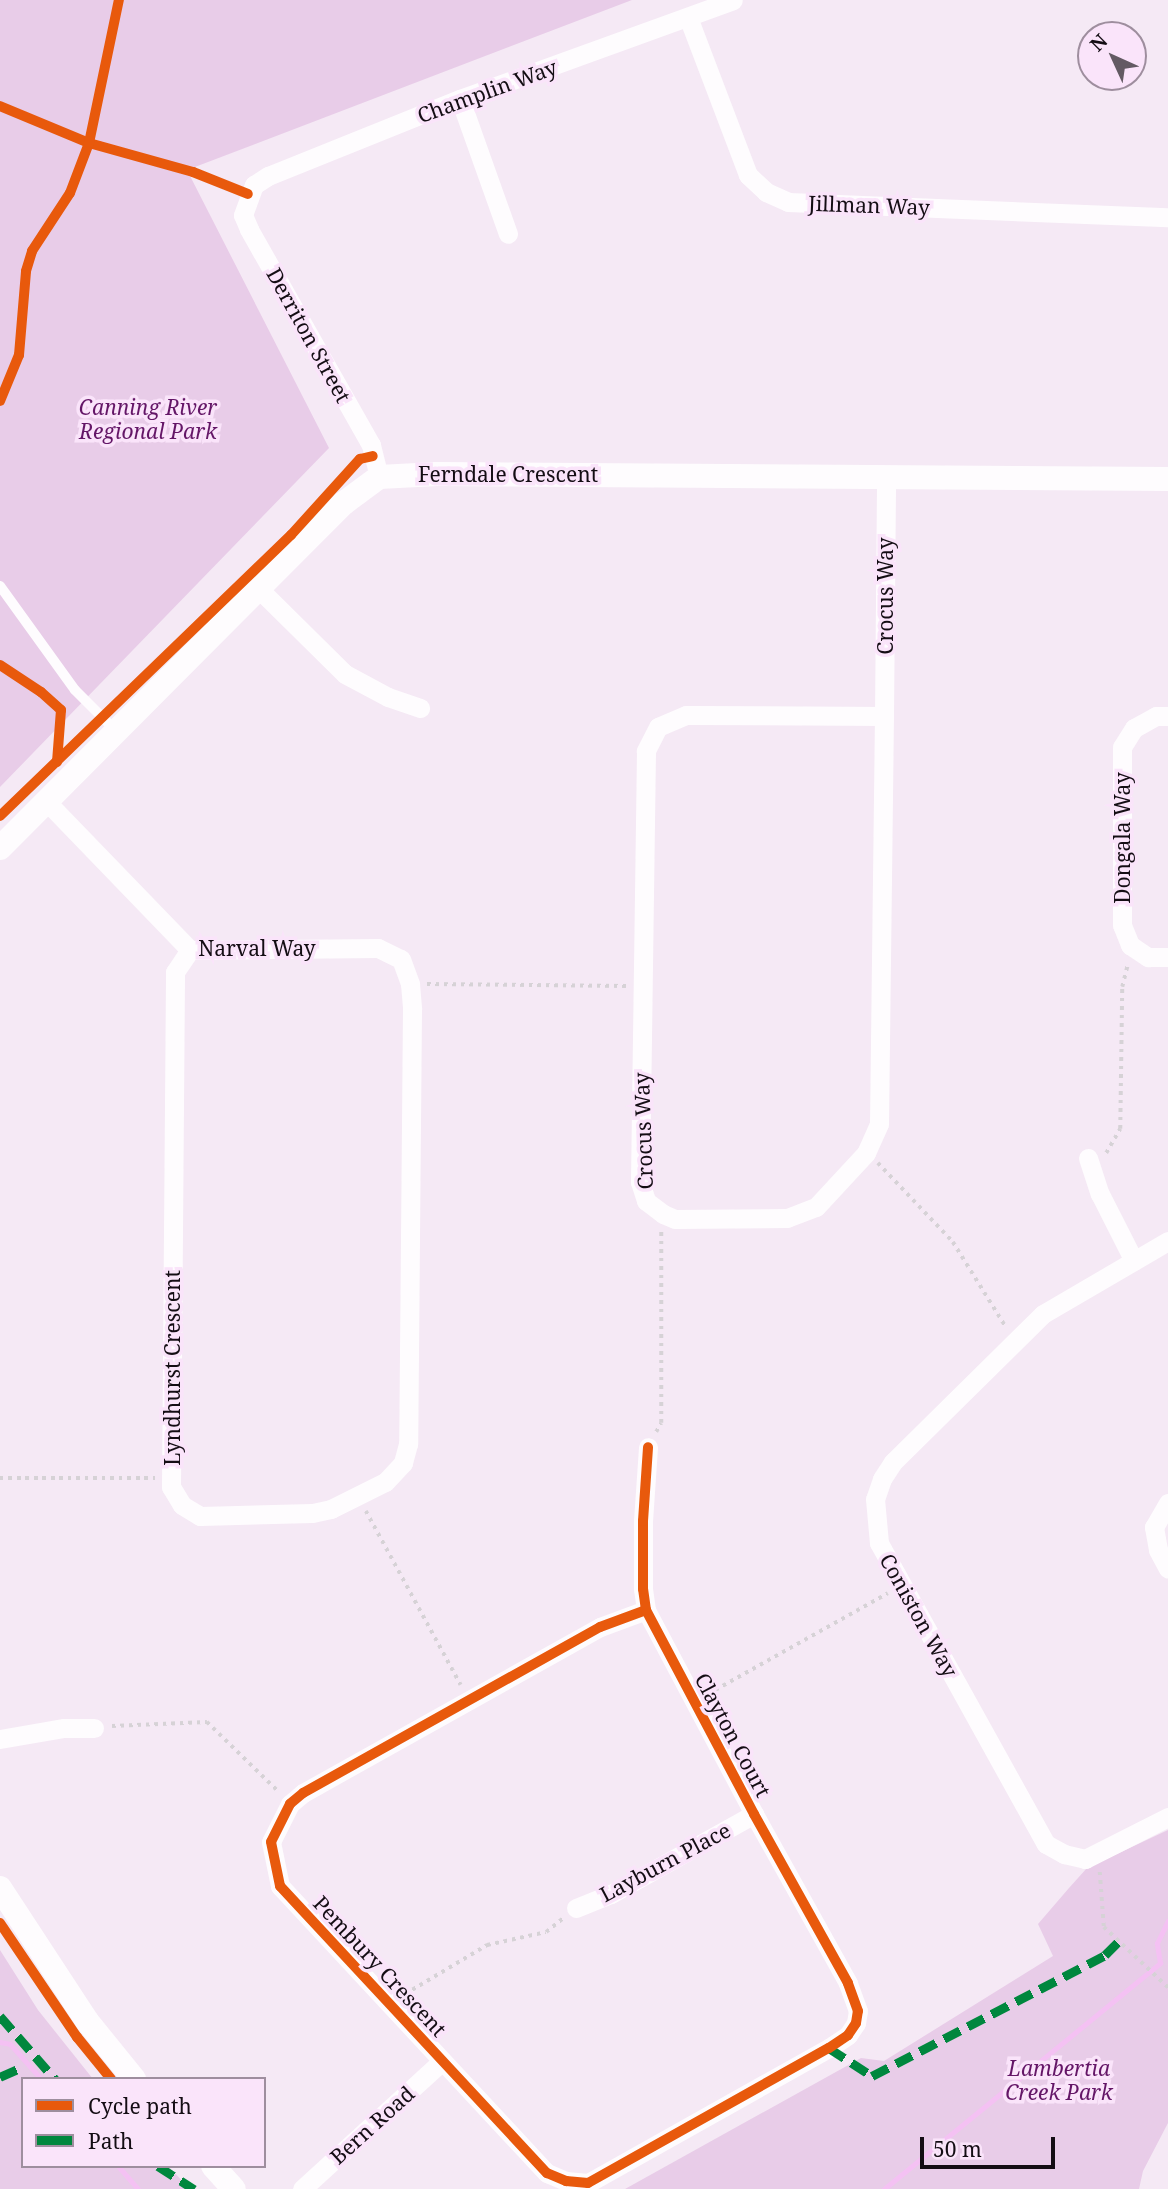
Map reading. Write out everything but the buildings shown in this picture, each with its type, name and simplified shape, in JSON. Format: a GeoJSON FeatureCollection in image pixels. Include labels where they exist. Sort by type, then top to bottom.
{"type":"FeatureCollection","features":[{"type":"Feature","properties":{"kind":"street","name":"Champlin Way"},"geometry":{"type":"LineString","coordinates":[[248,194],[254,185],[268,176],[460,99],[733,0]]}},
{"type":"Feature","properties":{"kind":"street","name":"Jillman Way"},"geometry":{"type":"LineString","coordinates":[[688,17],[748,175],[766,192],[789,202],[1168,217]]}},
{"type":"Feature","properties":{"kind":"street"},"geometry":{"type":"LineString","coordinates":[[460,99],[508,234]]}},
{"type":"Feature","properties":{"kind":"street","name":"Derriton Street"},"geometry":{"type":"LineString","coordinates":[[248,194],[243,215],[249,229],[371,445],[379,477]]}},
{"type":"Feature","properties":{"kind":"street","name":"Ferndale Crescent"},"geometry":{"type":"LineString","coordinates":[[379,477],[438,474],[1168,479]]}},
{"type":"Feature","properties":{"kind":"street"},"geometry":{"type":"LineString","coordinates":[[0,848],[344,503],[379,477]]}},
{"type":"Feature","properties":{"kind":"street","name":"Crocus Way"},"geometry":{"type":"LineString","coordinates":[[884,716],[686,715],[658,727],[646,751],[640,1182],[646,1201],[663,1214],[675,1219],[787,1218],[816,1207],[866,1153],[879,1124],[884,716],[886,477]]}},
{"type":"Feature","properties":{"kind":"street"},"geometry":{"type":"LineString","coordinates":[[259,589],[345,674],[388,697],[420,708]]}},
{"type":"Feature","properties":{"kind":"street","name":"Dongala Way"},"geometry":{"type":"LineString","coordinates":[[1135,949],[1130,945],[1122,925],[1122,747],[1134,728],[1156,716],[1168,716]]}},
{"type":"Feature","properties":{"kind":"street","name":"Narval Way"},"geometry":{"type":"LineString","coordinates":[[47,802],[190,950],[378,948],[401,959]]}},
{"type":"Feature","properties":{"kind":"street"},"geometry":{"type":"LineString","coordinates":[[1135,949],[1148,957],[1168,957]]}},
{"type":"Feature","properties":{"kind":"street","name":"Lyndhurst Crescent"},"geometry":{"type":"LineString","coordinates":[[190,950],[175,972],[171,1487],[181,1505],[200,1516],[312,1513],[331,1509],[385,1482],[402,1462],[408,1444],[410,984],[401,959]]}},
{"type":"Feature","properties":{"kind":"street"},"geometry":{"type":"LineString","coordinates":[[1088,1158],[1100,1194],[1134,1261]]}},
{"type":"Feature","properties":{"kind":"street","name":"Coniston Way"},"geometry":{"type":"LineString","coordinates":[[1094,1854],[1085,1858],[1064,1854],[1046,1844],[879,1543],[875,1499],[882,1479],[893,1462],[1043,1314],[1168,1241]]}},
{"type":"Feature","properties":{"kind":"street","name":"Clayton Court"},"geometry":{"type":"LineString","coordinates":[[648,1447],[642,1568],[646,1609],[754,1814],[848,1983],[858,2011],[856,2023]]}},
{"type":"Feature","properties":{"kind":"street"},"geometry":{"type":"LineString","coordinates":[[1168,1503],[1154,1527],[1158,1550],[1168,1569]]}},
{"type":"Feature","properties":{"kind":"street","name":"Pembury Crescent"},"geometry":{"type":"LineString","coordinates":[[646,1609],[600,1627],[303,1793],[290,1804],[271,1842],[280,1886],[547,2173],[566,2181],[587,2183],[829,2048],[848,2035],[856,2023]]}},
{"type":"Feature","properties":{"kind":"street"},"geometry":{"type":"LineString","coordinates":[[0,1739],[64,1728],[94,1728]]}},
{"type":"Feature","properties":{"kind":"street","name":"Layburn Place"},"geometry":{"type":"LineString","coordinates":[[576,1908],[611,1894],[754,1814]]}},
{"type":"Feature","properties":{"kind":"street"},"geometry":{"type":"LineString","coordinates":[[1094,1854],[1168,1816]]}},
{"type":"Feature","properties":{"kind":"street"},"geometry":{"type":"LineString","coordinates":[[0,1888],[87,2021],[132,2077]]}},
{"type":"Feature","properties":{"kind":"street","name":"Bern Road"},"geometry":{"type":"LineString","coordinates":[[302,2189],[442,2061]]}},
{"type":"Feature","properties":{"kind":"street"},"geometry":{"type":"LineString","coordinates":[[215,2168],[234,2189]]}},
{"type":"Feature","properties":{"kind":"lane"},"geometry":{"type":"LineString","coordinates":[[0,586],[75,690],[116,732]]}},
{"type":"Feature","properties":{"kind":"path"},"geometry":{"type":"LineString","coordinates":[[1088,1158],[1105,1154],[1120,1129],[1122,987],[1135,949]]}},
{"type":"Feature","properties":{"kind":"path"},"geometry":{"type":"LineString","coordinates":[[410,984],[642,986]]}},
{"type":"Feature","properties":{"kind":"path"},"geometry":{"type":"LineString","coordinates":[[866,1153],[891,1175],[953,1242],[1001,1321],[1017,1339]]}},
{"type":"Feature","properties":{"kind":"path"},"geometry":{"type":"LineString","coordinates":[[648,1447],[661,1423],[659,1261],[663,1214]]}},
{"type":"Feature","properties":{"kind":"path"},"geometry":{"type":"LineString","coordinates":[[0,1478],[171,1478]]}},
{"type":"Feature","properties":{"kind":"path"},"geometry":{"type":"LineString","coordinates":[[359,1496],[444,1659],[470,1699]]}},
{"type":"Feature","properties":{"kind":"path"},"geometry":{"type":"LineString","coordinates":[[694,1702],[902,1585]]}},
{"type":"Feature","properties":{"kind":"path"},"geometry":{"type":"LineString","coordinates":[[94,1728],[206,1722],[290,1804]]}},
{"type":"Feature","properties":{"kind":"path"},"geometry":{"type":"LineString","coordinates":[[1094,1854],[1099,1865],[1104,1927],[1168,1986]]}},
{"type":"Feature","properties":{"kind":"path"},"geometry":{"type":"LineString","coordinates":[[391,2007],[414,1987],[487,1945],[545,1932],[576,1908]]}},
{"type":"Feature","properties":{"kind":"green space","name":"Canning River Regional Park"},"geometry":{"type":"Polygon","coordinates":[[[0,0],[632,0],[187,170],[329,448],[0,787],[0,0]]]}},
{"type":"Feature","properties":{"kind":"green space","name":"Lambertia Creek Park"},"geometry":{"type":"Polygon","coordinates":[[[1168,1830],[1168,2123],[1143,2171],[1139,2189],[625,2189],[861,2058],[884,2061],[1053,1956],[1038,1924],[1087,1868],[1168,1830]]]}},
{"type":"Feature","properties":{"kind":"green space"},"geometry":{"type":"Polygon","coordinates":[[[0,1950],[38,2010],[91,2077],[21,2077],[21,2168],[170,2168],[190,2189],[0,2189],[0,1950]]]}},
{"type":"Feature","properties":{"kind":"waterway"},"geometry":{"type":"LineString","coordinates":[[1160,1963],[1157,1943],[1168,1920]]}},
{"type":"Feature","properties":{"kind":"waterway"},"geometry":{"type":"LineString","coordinates":[[884,2189],[1160,1963]]}},
{"type":"Feature","properties":{"kind":"waterway"},"geometry":{"type":"LineString","coordinates":[[0,2042],[10,2044],[39,2077]]}},
{"type":"Feature","properties":{"kind":"waterway"},"geometry":{"type":"LineString","coordinates":[[120,2168],[138,2189]]}},
{"type":"Feature","properties":{"kind":"marked path"},"geometry":{"type":"LineString","coordinates":[[829,2048],[872,2076],[1105,1955],[1119,1941]]}},
{"type":"Feature","properties":{"kind":"marked path"},"geometry":{"type":"LineString","coordinates":[[0,2016],[53,2077]]}},
{"type":"Feature","properties":{"kind":"marked path"},"geometry":{"type":"LineString","coordinates":[[0,2077],[18,2069]]}},
{"type":"Feature","properties":{"kind":"marked path"},"geometry":{"type":"LineString","coordinates":[[161,2168],[194,2189]]}},
{"type":"Feature","properties":{"kind":"cycle path"},"geometry":{"type":"LineString","coordinates":[[0,401],[19,355],[26,271],[32,251],[70,193],[89,143],[119,0]]}},
{"type":"Feature","properties":{"kind":"cycle path"},"geometry":{"type":"LineString","coordinates":[[0,106],[89,143],[193,172],[248,194]]}},
{"type":"Feature","properties":{"kind":"cycle path"},"geometry":{"type":"LineString","coordinates":[[0,816],[291,535],[360,459],[373,456]]}},
{"type":"Feature","properties":{"kind":"cycle path"},"geometry":{"type":"LineString","coordinates":[[0,665],[41,692],[61,710],[57,762]]}},
{"type":"Feature","properties":{"kind":"cycle path"},"geometry":{"type":"LineString","coordinates":[[646,1610],[600,1627],[303,1793],[290,1804],[271,1842],[280,1886],[547,2173],[566,2181],[588,2183],[829,2048],[848,2035],[856,2023],[858,2011],[848,1983],[754,1814],[646,1610],[643,1589],[643,1521],[648,1447]]}},
{"type":"Feature","properties":{"kind":"cycle path"},"geometry":{"type":"LineString","coordinates":[[0,1923],[77,2037],[109,2077]]}}]}
